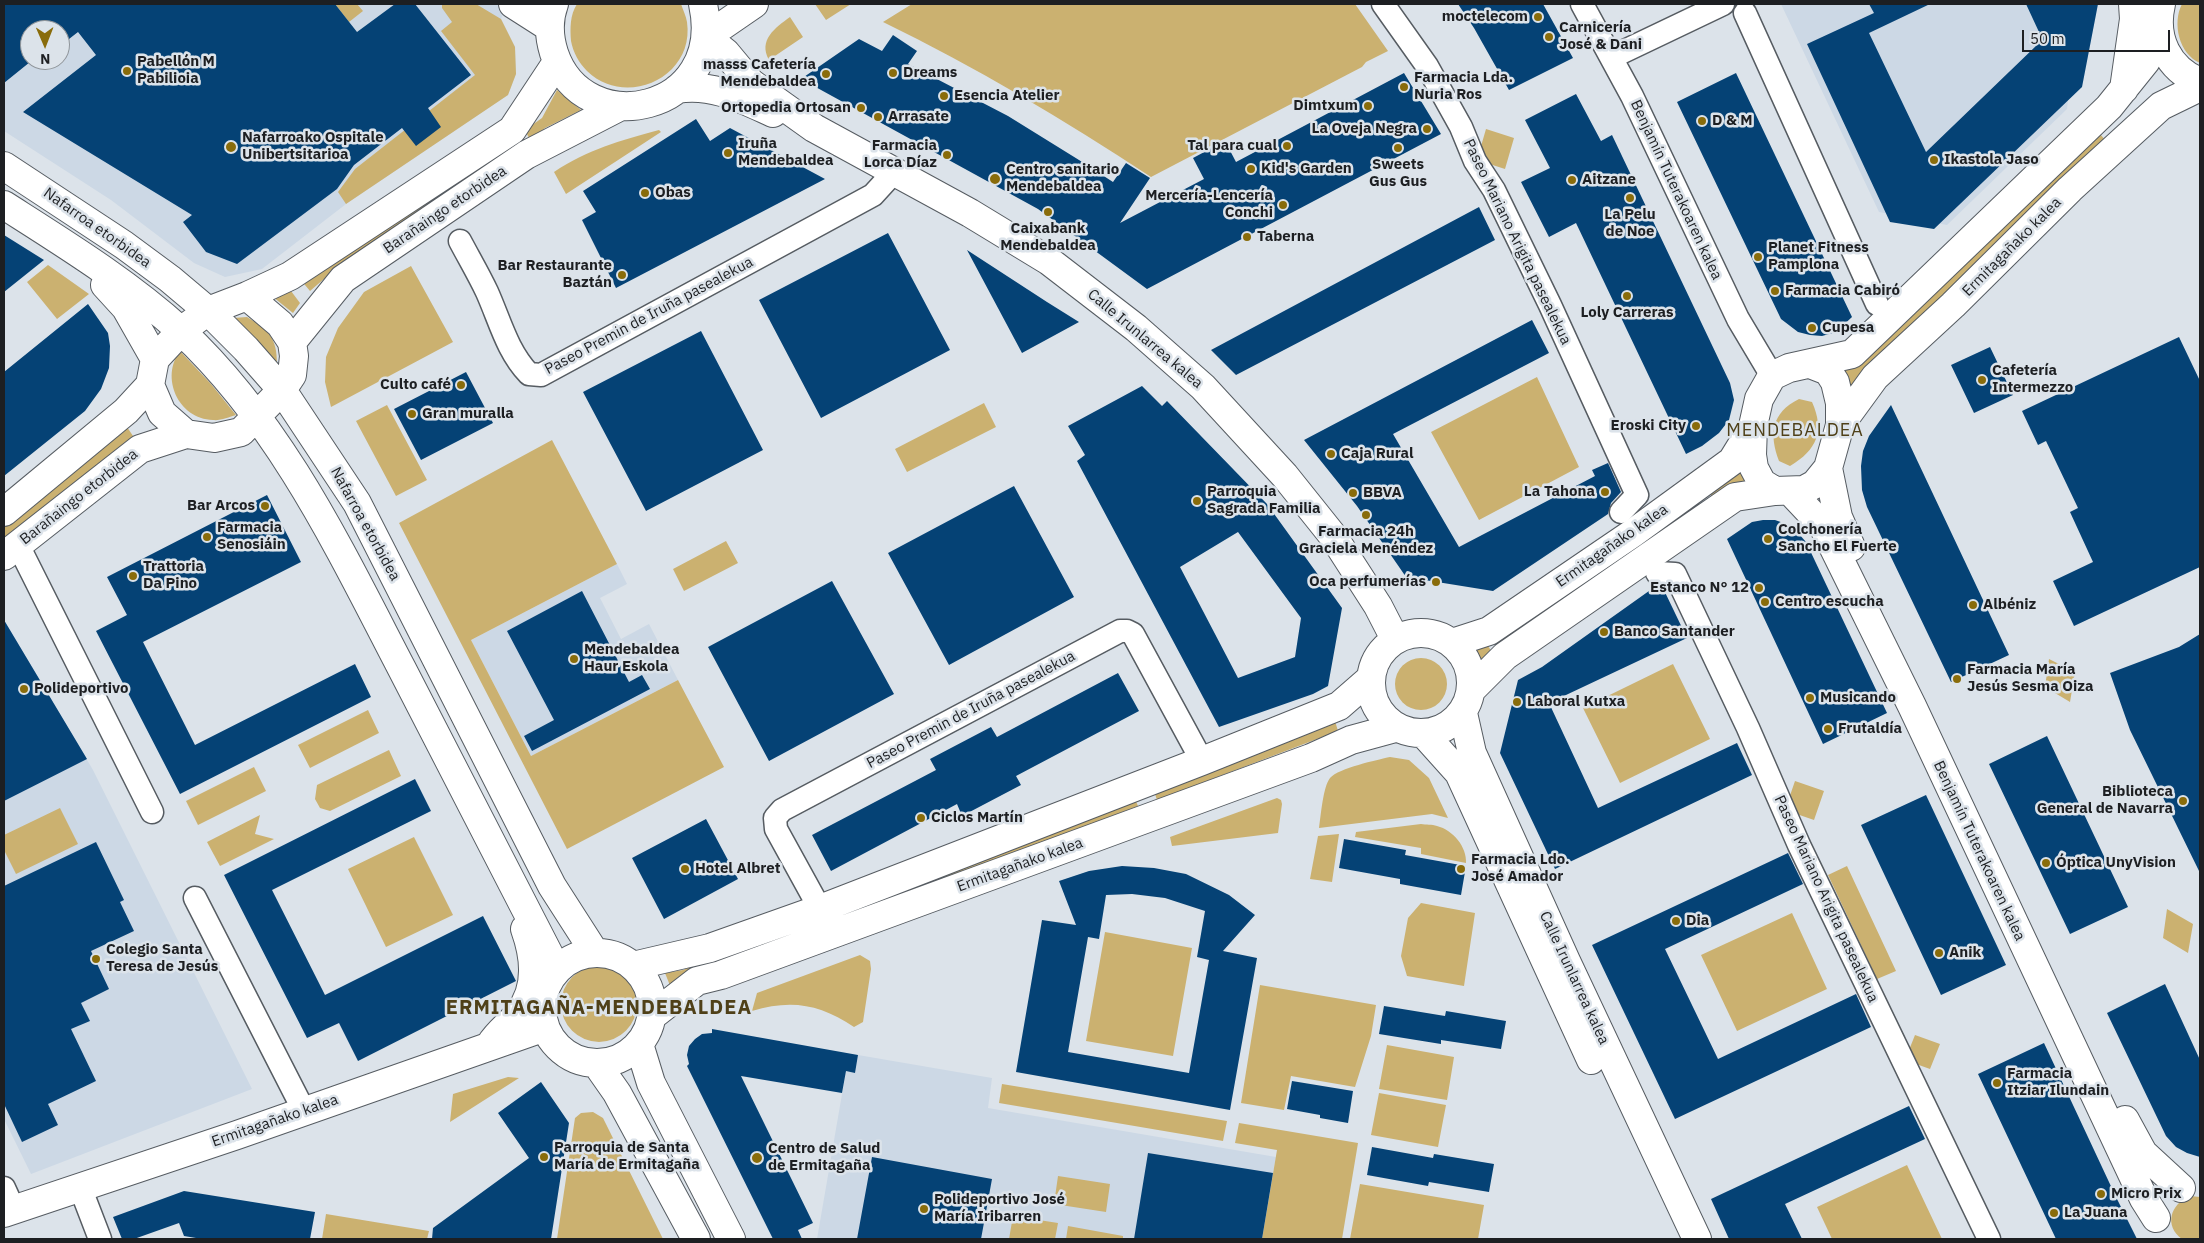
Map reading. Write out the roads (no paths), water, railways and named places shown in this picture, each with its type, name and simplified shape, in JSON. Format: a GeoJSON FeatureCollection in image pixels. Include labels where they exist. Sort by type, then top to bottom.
{"type":"FeatureCollection","features":[{"type":"Feature","properties":{"kind":"street"},"geometry":{"type":"LineString","coordinates":[[513,4],[551,16],[551,45],[557,62],[574,85],[596,100],[620,106],[648,104],[663,98],[678,89],[698,65],[706,37],[706,20],[703,4]]}},
{"type":"Feature","properties":{"kind":"street"},"geometry":{"type":"LineString","coordinates":[[706,37],[754,4]]}},
{"type":"Feature","properties":{"kind":"street","name":"Paseo Mariano Arigita pasealekua"},"geometry":{"type":"LineString","coordinates":[[1383,4],[1416,49],[1461,127],[1476,161],[1494,190],[1550,305],[1637,495],[1621,512]]}},
{"type":"Feature","properties":{"kind":"street","name":"Benjamín Tuterakoaren kalea"},"geometry":{"type":"LineString","coordinates":[[1582,4],[1612,57],[1738,319],[1772,376]]}},
{"type":"Feature","properties":{"kind":"street"},"geometry":{"type":"LineString","coordinates":[[1612,57],[1723,4]]}},
{"type":"Feature","properties":{"kind":"street"},"geometry":{"type":"LineString","coordinates":[[2124,89],[2134,19],[2133,4]]}},
{"type":"Feature","properties":{"kind":"street"},"geometry":{"type":"LineString","coordinates":[[2160,4],[2158,32],[2165,53],[2179,70],[2200,82]]}},
{"type":"Feature","properties":{"kind":"street"},"geometry":{"type":"LineString","coordinates":[[1745,13],[1877,304]]}},
{"type":"Feature","properties":{"kind":"street","name":"Ermitagañako kalea"},"geometry":{"type":"LineString","coordinates":[[1810,364],[1852,354],[2050,166],[2109,107],[2124,89],[2146,60],[2158,32]]}},
{"type":"Feature","properties":{"kind":"street","name":"Calle Irunlarrea kalea"},"geometry":{"type":"LineString","coordinates":[[706,37],[726,52],[751,83],[814,128],[970,213],[1049,261],[1136,328],[1204,387],[1285,476],[1333,536],[1378,606],[1395,639]]}},
{"type":"Feature","properties":{"kind":"street","name":"Barañaingo etorbidea"},"geometry":{"type":"LineString","coordinates":[[152,372],[181,331],[208,311],[247,296],[290,276],[512,130],[557,62]]}},
{"type":"Feature","properties":{"kind":"street","name":"Calle Irunlarrea kalea"},"geometry":{"type":"LineString","coordinates":[[678,89],[694,86],[712,88],[814,128]]}},
{"type":"Feature","properties":{"kind":"street","name":"Ermitagañako kalea"},"geometry":{"type":"LineString","coordinates":[[1840,425],[1876,377],[1953,305],[2070,189],[2161,106],[2200,86]]}},
{"type":"Feature","properties":{"kind":"street","name":"Barañaingo etorbidea"},"geometry":{"type":"LineString","coordinates":[[292,342],[343,279],[526,155],[620,106]]}},
{"type":"Feature","properties":{"kind":"street","name":"Nafarroa etorbidea"},"geometry":{"type":"LineString","coordinates":[[4,166],[124,245],[208,311],[246,348],[282,390],[357,503],[552,886],[595,953]]}},
{"type":"Feature","properties":{"kind":"street","name":"Paseo Premin de Iruña pasealekua"},"geometry":{"type":"LineString","coordinates":[[460,241],[488,293],[499,325],[519,364],[529,374],[541,374],[874,195],[894,172]]}},
{"type":"Feature","properties":{"kind":"street","name":"Nafarroa etorbidea"},"geometry":{"type":"LineString","coordinates":[[4,205],[111,274],[181,331],[257,417],[278,446],[333,535],[557,970]]}},
{"type":"Feature","properties":{"kind":"street","name":"Nafarroa etorbidea"},"geometry":{"type":"LineString","coordinates":[[30,222],[48,243],[92,273],[126,308],[152,372],[162,413],[186,434]]}},
{"type":"Feature","properties":{"kind":"street"},"geometry":{"type":"LineString","coordinates":[[186,434],[214,438],[241,432],[282,390],[292,375],[294,356],[292,342],[280,324],[247,296]]}},
{"type":"Feature","properties":{"kind":"street"},"geometry":{"type":"LineString","coordinates":[[1810,364],[1828,371],[1835,382],[1840,403],[1840,425],[1828,468],[1814,484],[1804,490],[1783,492],[1762,483],[1754,468],[1752,455],[1753,426],[1758,399],[1772,376],[1789,368],[1810,364]]}},
{"type":"Feature","properties":{"kind":"street"},"geometry":{"type":"LineString","coordinates":[[4,512],[126,411],[152,372]]}},
{"type":"Feature","properties":{"kind":"street","name":"Ermitagañako kalea"},"geometry":{"type":"LineString","coordinates":[[1452,643],[1488,631],[1633,532],[1732,461],[1753,426]]}},
{"type":"Feature","properties":{"kind":"street","name":"Barañaingo etorbidea"},"geometry":{"type":"LineString","coordinates":[[11,551],[140,449],[186,434]]}},
{"type":"Feature","properties":{"kind":"street","name":"Benjamín Tuterakoaren kalea"},"geometry":{"type":"LineString","coordinates":[[1828,468],[1838,518],[1849,544],[1944,735],[2119,1109],[2143,1153],[2191,1185]]}},
{"type":"Feature","properties":{"kind":"street","name":"Benjamín Tuterakoaren kalea"},"geometry":{"type":"LineString","coordinates":[[1783,492],[1823,526],[1912,706],[2158,1229]]}},
{"type":"Feature","properties":{"kind":"street","name":"Ermitagañako kalea"},"geometry":{"type":"LineString","coordinates":[[1467,701],[1505,656],[1735,497],[1783,492]]}},
{"type":"Feature","properties":{"kind":"street"},"geometry":{"type":"LineString","coordinates":[[11,551],[152,812]]}},
{"type":"Feature","properties":{"kind":"street","name":"Paseo Mariano Arigita pasealekua"},"geometry":{"type":"LineString","coordinates":[[1657,573],[1675,574],[1748,728],[1799,845],[1989,1239]]}},
{"type":"Feature","properties":{"kind":"street","name":"Paseo Premin de Iruña pasealekua"},"geometry":{"type":"LineString","coordinates":[[820,909],[776,830],[775,818],[782,810],[1120,631],[1127,631],[1133,634],[1202,761]]}},
{"type":"Feature","properties":{"kind":"street"},"geometry":{"type":"LineString","coordinates":[[1414,632],[1434,634],[1452,643],[1468,664],[1467,701],[1446,728],[1424,734],[1395,728],[1381,715],[1372,698],[1370,680],[1377,656],[1395,639],[1414,632]]}},
{"type":"Feature","properties":{"kind":"street","name":"Ermitagañako kalea"},"geometry":{"type":"LineString","coordinates":[[633,966],[710,948],[820,909],[1202,761],[1339,706],[1370,680]]}},
{"type":"Feature","properties":{"kind":"street","name":"Calle Irunlarrea kalea"},"geometry":{"type":"LineString","coordinates":[[1467,701],[1472,753],[1559,946],[1697,1239]]}},
{"type":"Feature","properties":{"kind":"street","name":"Ermitagañako kalea"},"geometry":{"type":"LineString","coordinates":[[652,1016],[697,981],[721,975],[1302,761],[1351,740],[1395,728]]}},
{"type":"Feature","properties":{"kind":"street","name":"Calle Irunlarrea kalea"},"geometry":{"type":"LineString","coordinates":[[1424,734],[1459,773],[1534,938],[1676,1239]]}},
{"type":"Feature","properties":{"kind":"street","name":"Nafarroa etorbidea"},"geometry":{"type":"LineString","coordinates":[[488,1047],[500,1030],[524,1006],[533,983],[534,970],[532,952],[525,930],[498,873],[494,846]]}},
{"type":"Feature","properties":{"kind":"street"},"geometry":{"type":"LineString","coordinates":[[195,898],[304,1111]]}},
{"type":"Feature","properties":{"kind":"street"},"geometry":{"type":"LineString","coordinates":[[595,953],[615,956],[633,966],[645,981],[651,998],[652,1016],[639,1044],[627,1054],[612,1061],[596,1063],[580,1060],[565,1053],[553,1041],[545,1027],[542,1012],[543,997],[548,982],[557,970],[568,961],[581,955],[595,953]]}},
{"type":"Feature","properties":{"kind":"street"},"geometry":{"type":"LineString","coordinates":[[685,1152],[687,1140],[667,1092],[661,1064],[661,1042],[664,1029],[674,1015],[686,1002],[705,991],[721,975]]}},
{"type":"Feature","properties":{"kind":"street","name":"Ermitagañako kalea"},"geometry":{"type":"LineString","coordinates":[[7,1204],[80,1187],[237,1135],[545,1027]]}},
{"type":"Feature","properties":{"kind":"street"},"geometry":{"type":"LineString","coordinates":[[639,1044],[651,1083],[731,1239]]}},
{"type":"Feature","properties":{"kind":"street"},"geometry":{"type":"LineString","coordinates":[[596,1063],[616,1093],[696,1239]]}},
{"type":"Feature","properties":{"kind":"street"},"geometry":{"type":"LineString","coordinates":[[2158,1229],[2164,1201],[2191,1185]]}},
{"type":"Feature","properties":{"kind":"street"},"geometry":{"type":"LineString","coordinates":[[80,1187],[100,1239]]}},
{"type":"Feature","properties":{"kind":"place","name":"moctelecom"},"geometry":{"type":"Point","coordinates":[1538,17]}},
{"type":"Feature","properties":{"kind":"place","name":"Carnicería José & Dani"},"geometry":{"type":"Point","coordinates":[1549,37]}},
{"type":"Feature","properties":{"kind":"place","name":"Pabellón M Pabilioia"},"geometry":{"type":"Point","coordinates":[127,71]}},
{"type":"Feature","properties":{"kind":"place","name":"Dreams"},"geometry":{"type":"Point","coordinates":[893,73]}},
{"type":"Feature","properties":{"kind":"place","name":"masss Cafetería Mendebaldea"},"geometry":{"type":"Point","coordinates":[826,74]}},
{"type":"Feature","properties":{"kind":"place","name":"Farmacia Lda. Nuria Ros"},"geometry":{"type":"Point","coordinates":[1404,87]}},
{"type":"Feature","properties":{"kind":"place","name":"Esencia Atelier"},"geometry":{"type":"Point","coordinates":[944,96]}},
{"type":"Feature","properties":{"kind":"place","name":"Dimtxum"},"geometry":{"type":"Point","coordinates":[1368,106]}},
{"type":"Feature","properties":{"kind":"place","name":"Ortopedia Ortosan"},"geometry":{"type":"Point","coordinates":[861,108]}},
{"type":"Feature","properties":{"kind":"place","name":"Arrasate"},"geometry":{"type":"Point","coordinates":[878,117]}},
{"type":"Feature","properties":{"kind":"place","name":"D & M"},"geometry":{"type":"Point","coordinates":[1702,121]}},
{"type":"Feature","properties":{"kind":"place","name":"La Oveja Negra"},"geometry":{"type":"Point","coordinates":[1427,129]}},
{"type":"Feature","properties":{"kind":"place","name":"Tal para cual"},"geometry":{"type":"Point","coordinates":[1287,146]}},
{"type":"Feature","properties":{"kind":"place","name":"Nafarroako Ospitale Unibertsitarioa"},"geometry":{"type":"Point","coordinates":[231,147]}},
{"type":"Feature","properties":{"kind":"place","name":"Sweets Gus Gus"},"geometry":{"type":"Point","coordinates":[1398,148]}},
{"type":"Feature","properties":{"kind":"place","name":"Iruña Mendebaldea"},"geometry":{"type":"Point","coordinates":[728,153]}},
{"type":"Feature","properties":{"kind":"place","name":"Farmacia Lorca Díaz"},"geometry":{"type":"Point","coordinates":[947,155]}},
{"type":"Feature","properties":{"kind":"place","name":"Ikastola Jaso"},"geometry":{"type":"Point","coordinates":[1934,160]}},
{"type":"Feature","properties":{"kind":"place","name":"Kid's Garden"},"geometry":{"type":"Point","coordinates":[1251,169]}},
{"type":"Feature","properties":{"kind":"place","name":"Centro sanitario Mendebaldea"},"geometry":{"type":"Point","coordinates":[995,179]}},
{"type":"Feature","properties":{"kind":"place","name":"Aitzane"},"geometry":{"type":"Point","coordinates":[1572,180]}},
{"type":"Feature","properties":{"kind":"place","name":"Obas"},"geometry":{"type":"Point","coordinates":[645,193]}},
{"type":"Feature","properties":{"kind":"place","name":"La Pelu de Noe"},"geometry":{"type":"Point","coordinates":[1630,198]}},
{"type":"Feature","properties":{"kind":"place","name":"Mercería-Lencería Conchi"},"geometry":{"type":"Point","coordinates":[1283,205]}},
{"type":"Feature","properties":{"kind":"place","name":"Caixabank Mendebaldea"},"geometry":{"type":"Point","coordinates":[1048,212]}},
{"type":"Feature","properties":{"kind":"place","name":"Taberna"},"geometry":{"type":"Point","coordinates":[1247,237]}},
{"type":"Feature","properties":{"kind":"place","name":"Planet Fitness Pamplona"},"geometry":{"type":"Point","coordinates":[1758,257]}},
{"type":"Feature","properties":{"kind":"place","name":"Bar Restaurante Baztán"},"geometry":{"type":"Point","coordinates":[622,275]}},
{"type":"Feature","properties":{"kind":"place","name":"Farmacia Cabiró"},"geometry":{"type":"Point","coordinates":[1775,291]}},
{"type":"Feature","properties":{"kind":"place","name":"Loly Carreras"},"geometry":{"type":"Point","coordinates":[1627,296]}},
{"type":"Feature","properties":{"kind":"place","name":"Cupesa"},"geometry":{"type":"Point","coordinates":[1812,328]}},
{"type":"Feature","properties":{"kind":"place","name":"Cafetería Intermezzo"},"geometry":{"type":"Point","coordinates":[1982,380]}},
{"type":"Feature","properties":{"kind":"place","name":"Culto café"},"geometry":{"type":"Point","coordinates":[461,385]}},
{"type":"Feature","properties":{"kind":"place","name":"Gran muralla"},"geometry":{"type":"Point","coordinates":[412,414]}},
{"type":"Feature","properties":{"kind":"place","name":"Eroski City"},"geometry":{"type":"Point","coordinates":[1696,426]}},
{"type":"Feature","properties":{"kind":"place","name":"Caja Rural"},"geometry":{"type":"Point","coordinates":[1331,454]}},
{"type":"Feature","properties":{"kind":"place","name":"La Tahona"},"geometry":{"type":"Point","coordinates":[1605,492]}},
{"type":"Feature","properties":{"kind":"place","name":"BBVA"},"geometry":{"type":"Point","coordinates":[1353,493]}},
{"type":"Feature","properties":{"kind":"place","name":"Parroquia Sagrada Familia"},"geometry":{"type":"Point","coordinates":[1197,501]}},
{"type":"Feature","properties":{"kind":"place","name":"Bar Arcos"},"geometry":{"type":"Point","coordinates":[265,506]}},
{"type":"Feature","properties":{"kind":"place","name":"Farmacia 24h Graciela Menéndez"},"geometry":{"type":"Point","coordinates":[1366,515]}},
{"type":"Feature","properties":{"kind":"place","name":"Farmacia Senosiáin"},"geometry":{"type":"Point","coordinates":[207,537]}},
{"type":"Feature","properties":{"kind":"place","name":"Colchonería Sancho El Fuerte"},"geometry":{"type":"Point","coordinates":[1768,539]}},
{"type":"Feature","properties":{"kind":"place","name":"Trattoria Da Pino"},"geometry":{"type":"Point","coordinates":[133,576]}},
{"type":"Feature","properties":{"kind":"place","name":"Oca perfumerías"},"geometry":{"type":"Point","coordinates":[1436,582]}},
{"type":"Feature","properties":{"kind":"place","name":"Estanco N° 12"},"geometry":{"type":"Point","coordinates":[1759,588]}},
{"type":"Feature","properties":{"kind":"place","name":"Centro escucha"},"geometry":{"type":"Point","coordinates":[1765,602]}},
{"type":"Feature","properties":{"kind":"place","name":"Albéniz"},"geometry":{"type":"Point","coordinates":[1973,605]}},
{"type":"Feature","properties":{"kind":"place","name":"Banco Santander"},"geometry":{"type":"Point","coordinates":[1604,632]}},
{"type":"Feature","properties":{"kind":"place","name":"Mendebaldea Haur Eskola"},"geometry":{"type":"Point","coordinates":[574,659]}},
{"type":"Feature","properties":{"kind":"place","name":"Farmacia María Jesús Sesma Oiza"},"geometry":{"type":"Point","coordinates":[1957,679]}},
{"type":"Feature","properties":{"kind":"place","name":"Polideportivo"},"geometry":{"type":"Point","coordinates":[24,689]}},
{"type":"Feature","properties":{"kind":"place","name":"Musicando"},"geometry":{"type":"Point","coordinates":[1810,698]}},
{"type":"Feature","properties":{"kind":"place","name":"Laboral Kutxa"},"geometry":{"type":"Point","coordinates":[1517,702]}},
{"type":"Feature","properties":{"kind":"place","name":"Frutaldía"},"geometry":{"type":"Point","coordinates":[1828,729]}},
{"type":"Feature","properties":{"kind":"place","name":"Biblioteca General de Navarra"},"geometry":{"type":"Point","coordinates":[2183,801]}},
{"type":"Feature","properties":{"kind":"place","name":"Ciclos Martín"},"geometry":{"type":"Point","coordinates":[921,818]}},
{"type":"Feature","properties":{"kind":"place","name":"Óptica UnyVision"},"geometry":{"type":"Point","coordinates":[2046,863]}},
{"type":"Feature","properties":{"kind":"place","name":"Hotel Albret"},"geometry":{"type":"Point","coordinates":[685,869]}},
{"type":"Feature","properties":{"kind":"place","name":"Farmacia Ldo. José Amador"},"geometry":{"type":"Point","coordinates":[1461,869]}},
{"type":"Feature","properties":{"kind":"place","name":"Dia"},"geometry":{"type":"Point","coordinates":[1676,921]}},
{"type":"Feature","properties":{"kind":"place","name":"Anik"},"geometry":{"type":"Point","coordinates":[1939,953]}},
{"type":"Feature","properties":{"kind":"place","name":"Colegio Santa Teresa de Jesús"},"geometry":{"type":"Point","coordinates":[96,959]}},
{"type":"Feature","properties":{"kind":"place","name":"Farmacia Itziar Ilundain"},"geometry":{"type":"Point","coordinates":[1997,1083]}},
{"type":"Feature","properties":{"kind":"place","name":"Parroquia de Santa María de Ermitagaña"},"geometry":{"type":"Point","coordinates":[544,1157]}},
{"type":"Feature","properties":{"kind":"place","name":"Centro de Salud de Ermitagaña"},"geometry":{"type":"Point","coordinates":[757,1158]}},
{"type":"Feature","properties":{"kind":"place","name":"Micro Prix"},"geometry":{"type":"Point","coordinates":[2101,1194]}},
{"type":"Feature","properties":{"kind":"place","name":"Polideportivo José María Iribarren"},"geometry":{"type":"Point","coordinates":[924,1209]}},
{"type":"Feature","properties":{"kind":"place","name":"La Juana"},"geometry":{"type":"Point","coordinates":[2054,1213]}},
{"type":"Feature","properties":{"kind":"district","name":"MENDEBALDEA"},"geometry":{"type":"Point","coordinates":[1795,431]}},
{"type":"Feature","properties":{"kind":"district","name":"ERMITAGAÑA-MENDEBALDEA"},"geometry":{"type":"Point","coordinates":[599,1008]}}]}
